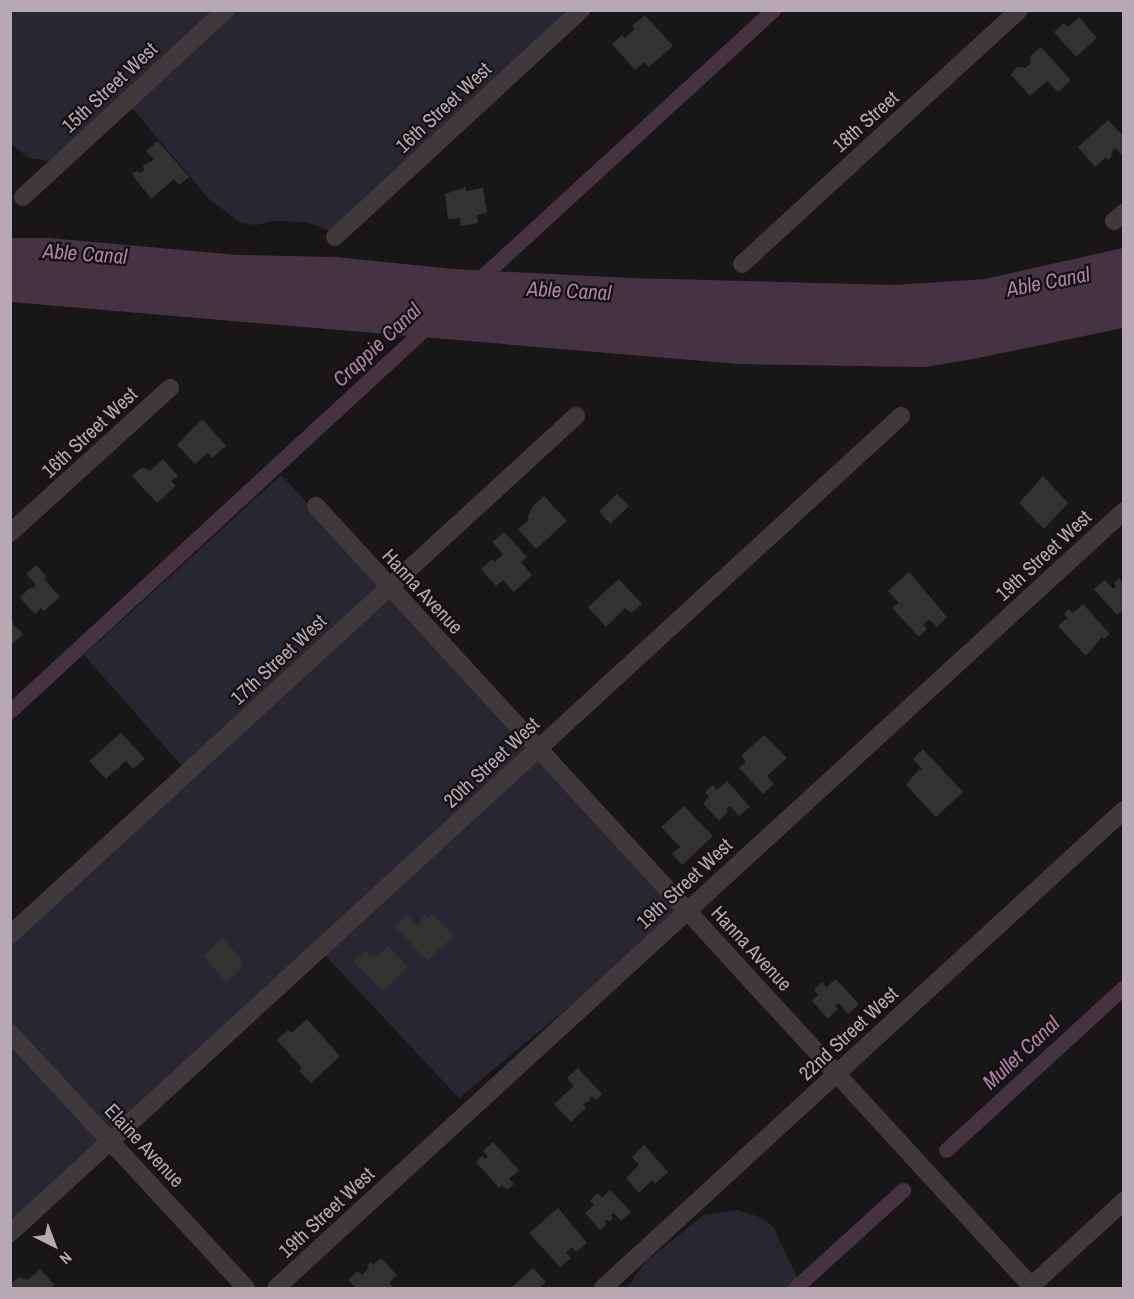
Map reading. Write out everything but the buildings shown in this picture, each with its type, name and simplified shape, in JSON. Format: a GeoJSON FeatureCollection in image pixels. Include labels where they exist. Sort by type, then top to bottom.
{"type":"FeatureCollection","features":[{"type":"Feature","properties":{"kind":"street","name":"15th Street West"},"geometry":{"type":"LineString","coordinates":[[23,197],[226,10]]}},
{"type":"Feature","properties":{"kind":"street","name":"16th Street West"},"geometry":{"type":"LineString","coordinates":[[335,237],[581,10]]}},
{"type":"Feature","properties":{"kind":"street","name":"18th Street"},"geometry":{"type":"LineString","coordinates":[[742,264],[1020,10]]}},
{"type":"Feature","properties":{"kind":"street","name":"16th Street West"},"geometry":{"type":"LineString","coordinates":[[10,533],[170,388]]}},
{"type":"Feature","properties":{"kind":"street","name":"17th Street West"},"geometry":{"type":"LineString","coordinates":[[10,935],[576,416]]}},
{"type":"Feature","properties":{"kind":"street","name":"20th Street West"},"geometry":{"type":"LineString","coordinates":[[10,1233],[901,416]]}},
{"type":"Feature","properties":{"kind":"street","name":"Hanna Avenue"},"geometry":{"type":"LineString","coordinates":[[316,506],[837,1073],[1031,1288]]}},
{"type":"Feature","properties":{"kind":"street","name":"19th Street West"},"geometry":{"type":"LineString","coordinates":[[276,1288],[687,911],[1120,520]]}},
{"type":"Feature","properties":{"kind":"street","name":"22nd Street West"},"geometry":{"type":"LineString","coordinates":[[603,1288],[1124,810]]}},
{"type":"Feature","properties":{"kind":"street","name":"Elaine Avenue"},"geometry":{"type":"LineString","coordinates":[[10,1033],[246,1288]]}},
{"type":"Feature","properties":{"kind":"street"},"geometry":{"type":"LineString","coordinates":[[1031,1288],[1124,1201]]}},
{"type":"Feature","properties":{"kind":"shaded area"},"geometry":{"type":"Polygon","coordinates":[[[587,10],[495,102],[341,235],[306,222],[272,221],[257,225],[241,223],[209,199],[127,102],[57,162],[29,158],[11,144],[10,11],[587,10]]]}},
{"type":"Feature","properties":{"kind":"shaded area"},"geometry":{"type":"Polygon","coordinates":[[[281,475],[464,671],[682,913],[459,1098],[321,951],[11,1223],[10,933],[189,774],[84,655],[281,475]]]}},
{"type":"Feature","properties":{"kind":"shaded area"},"geometry":{"type":"Polygon","coordinates":[[[736,1210],[757,1216],[773,1226],[802,1288],[627,1288],[646,1261],[704,1215],[736,1210]]]}},
{"type":"Feature","properties":{"kind":"water","name":"Able Canal"},"geometry":{"type":"Polygon","coordinates":[[[11,238],[49,238],[238,255],[336,257],[453,269],[631,278],[895,285],[985,279],[1123,248],[1123,328],[925,367],[738,364],[11,302],[11,238]]]}},
{"type":"Feature","properties":{"kind":"waterway","name":"Crappie Canal"},"geometry":{"type":"LineString","coordinates":[[474,284],[773,10]]}},
{"type":"Feature","properties":{"kind":"waterway","name":"Crappie Canal"},"geometry":{"type":"LineString","coordinates":[[10,711],[432,322]]}},
{"type":"Feature","properties":{"kind":"waterway","name":"Mullet Canal"},"geometry":{"type":"LineString","coordinates":[[946,1150],[1124,987]]}},
{"type":"Feature","properties":{"kind":"waterway","name":"Mullet Canal"},"geometry":{"type":"LineString","coordinates":[[795,1288],[903,1190]]}}]}
